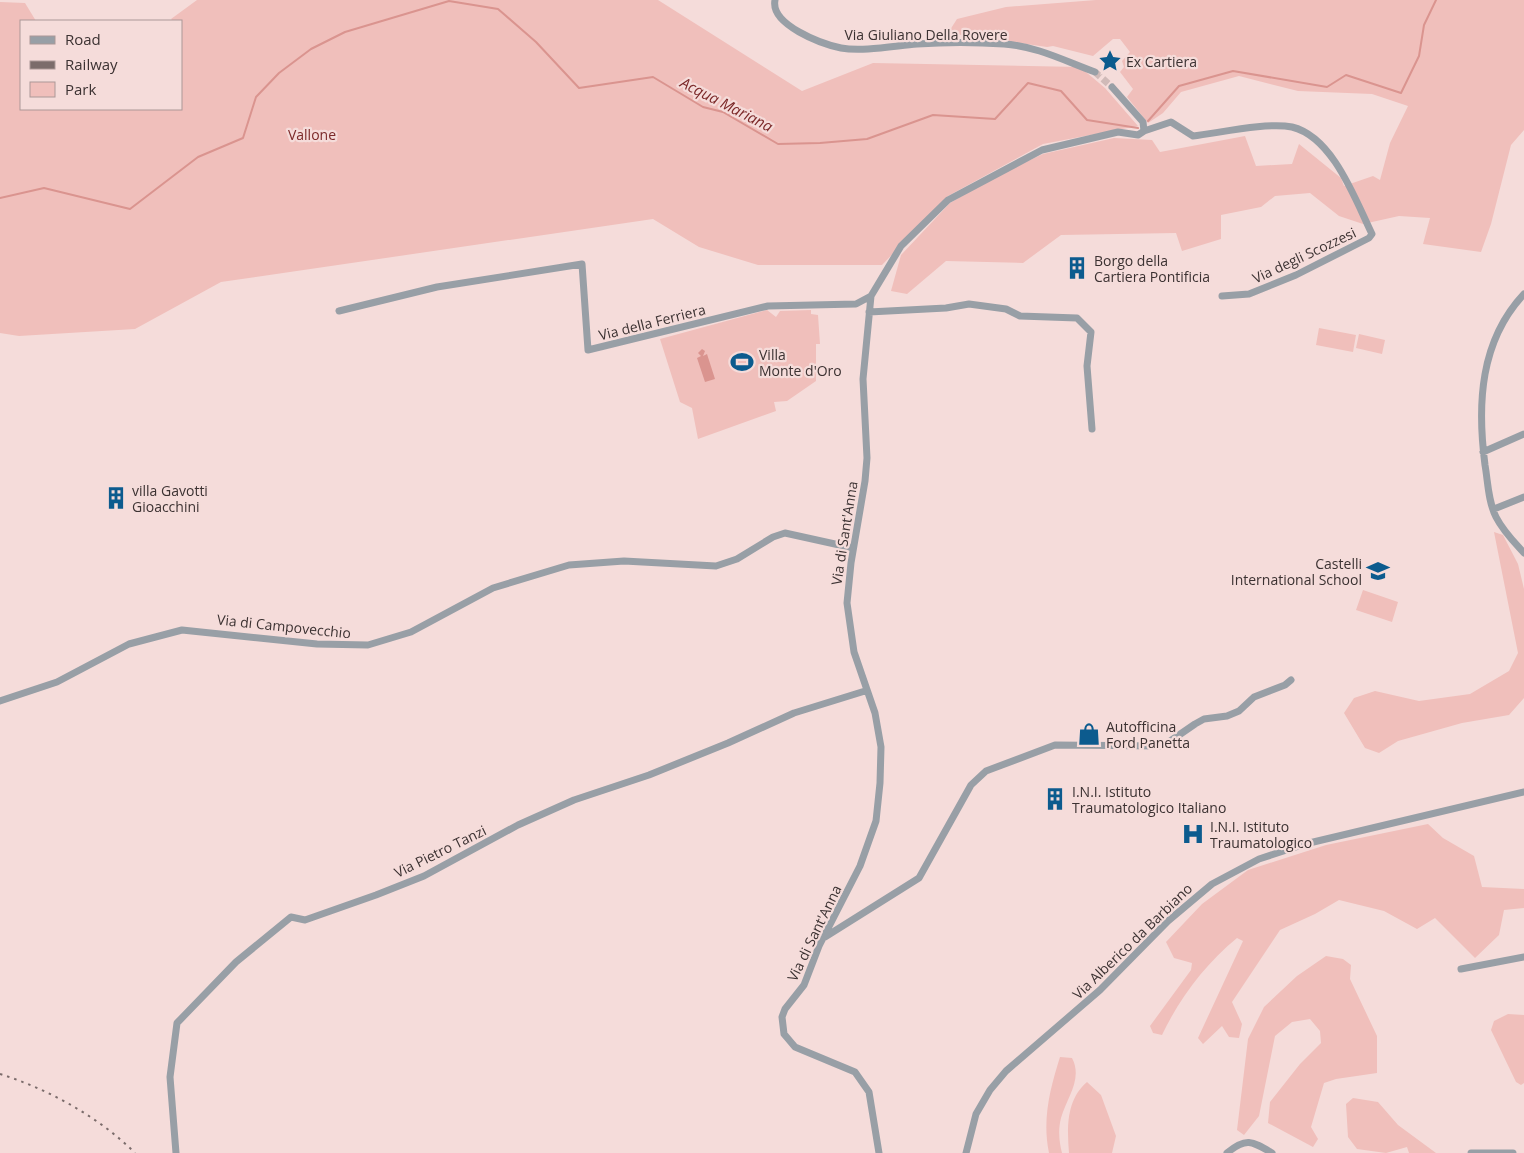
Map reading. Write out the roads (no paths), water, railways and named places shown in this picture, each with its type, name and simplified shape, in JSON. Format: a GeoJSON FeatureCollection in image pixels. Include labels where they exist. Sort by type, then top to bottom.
{"type":"FeatureCollection","features":[{"type":"Feature","properties":{"kind":"street","name":"Via Giuliano Della Rovere"},"geometry":{"type":"LineString","coordinates":[[775,0],[778,14],[785,22],[809,38],[842,48],[920,44],[1005,44],[1034,49],[1095,72]]}},
{"type":"Feature","properties":{"kind":"street"},"geometry":{"type":"LineString","coordinates":[[1112,87],[1143,122],[1144,131]]}},
{"type":"Feature","properties":{"kind":"street","name":"Via degli Scozzesi"},"geometry":{"type":"LineString","coordinates":[[1144,131],[1171,122],[1193,136],[1271,126],[1291,127],[1305,132],[1341,169],[1372,234],[1369,238],[1296,275],[1249,294],[1222,296]]}},
{"type":"Feature","properties":{"kind":"street","name":"Via di Sant'Anna"},"geometry":{"type":"LineString","coordinates":[[879,1153],[869,1092],[855,1072],[795,1047],[788,1042],[782,1026],[785,1009],[804,985],[860,866],[876,821],[881,747],[874,713],[865,691],[854,652],[848,621],[848,587],[853,548],[863,503],[867,458],[863,379],[871,296],[901,246],[948,200],[1042,150],[1118,132],[1138,135],[1144,131]]}},
{"type":"Feature","properties":{"kind":"street","name":"Via della Ferriera"},"geometry":{"type":"LineString","coordinates":[[339,311],[437,287],[582,264],[588,350],[768,306],[856,304],[871,296]]}},
{"type":"Feature","properties":{"kind":"street"},"geometry":{"type":"LineString","coordinates":[[1524,294],[1500,329],[1485,368],[1480,406],[1483,452],[1494,510],[1502,527],[1524,553]]}},
{"type":"Feature","properties":{"kind":"street"},"geometry":{"type":"LineString","coordinates":[[869,312],[946,308],[969,304],[1006,309],[1020,316],[1077,318],[1091,332],[1087,366],[1092,429]]}},
{"type":"Feature","properties":{"kind":"street"},"geometry":{"type":"LineString","coordinates":[[1483,452],[1524,434]]}},
{"type":"Feature","properties":{"kind":"street"},"geometry":{"type":"LineString","coordinates":[[1494,510],[1524,497]]}},
{"type":"Feature","properties":{"kind":"street","name":"Via di Campovecchio"},"geometry":{"type":"LineString","coordinates":[[0,701],[57,682],[129,644],[182,630],[317,644],[368,645],[411,632],[493,588],[570,565],[624,561],[713,567],[737,559],[775,535],[785,533],[853,548]]}},
{"type":"Feature","properties":{"kind":"street"},"geometry":{"type":"LineString","coordinates":[[825,937],[919,878],[971,785],[986,771],[1055,745],[1163,746],[1204,719],[1233,713],[1262,693],[1285,685],[1291,680]]}},
{"type":"Feature","properties":{"kind":"street","name":"Via Pietro Tanzi"},"geometry":{"type":"LineString","coordinates":[[176,1153],[170,1076],[177,1023],[230,966],[291,917],[305,920],[376,895],[424,876],[518,826],[574,800],[649,775],[728,743],[794,713],[865,691]]}},
{"type":"Feature","properties":{"kind":"street","name":"Via Alberico da Barbiano"},"geometry":{"type":"LineString","coordinates":[[966,1153],[976,1114],[990,1090],[1006,1071],[1100,990],[1168,921],[1212,884],[1259,860],[1296,846],[1524,792]]}},
{"type":"Feature","properties":{"kind":"street"},"geometry":{"type":"LineString","coordinates":[[1461,969],[1524,957]]}},
{"type":"Feature","properties":{"kind":"street"},"geometry":{"type":"LineString","coordinates":[[1227,1153],[1240,1143],[1248,1142],[1272,1153]]}},
{"type":"Feature","properties":{"kind":"street"},"geometry":{"type":"LineString","coordinates":[[1471,1153],[1513,1153]]}},
{"type":"Feature","properties":{"kind":"waterway","name":"Acqua Mariana"},"geometry":{"type":"LineString","coordinates":[[1148,121],[1179,86],[1233,71],[1327,87],[1346,75],[1401,93],[1419,56],[1424,25],[1436,0]]}},
{"type":"Feature","properties":{"kind":"waterway","name":"Acqua Mariana"},"geometry":{"type":"LineString","coordinates":[[0,198],[44,188],[130,209],[198,157],[243,138],[256,97],[279,73],[311,49],[345,32],[449,1],[498,9],[536,42],[579,88],[653,77],[703,107],[723,112],[778,144],[867,139],[933,115],[995,119],[1028,83],[1061,91],[1087,120],[1138,128]]}},
{"type":"Feature","properties":{"kind":"tunnel"},"geometry":{"type":"LineString","coordinates":[[1095,72],[1112,87]]}},
{"type":"Feature","properties":{"kind":"railway"},"geometry":{"type":"LineString","coordinates":[[0,1074],[18,1080],[72,1106],[89,1116],[135,1153]]}},
{"type":"Feature","properties":{"kind":"place","name":"Ex Cartiera"},"geometry":{"type":"Point","coordinates":[1110,61]}},
{"type":"Feature","properties":{"kind":"place","name":"Borgo della Cartiera Pontificia"},"geometry":{"type":"Point","coordinates":[1077,268]}},
{"type":"Feature","properties":{"kind":"place","name":"Villa Monte d'Oro"},"geometry":{"type":"Point","coordinates":[742,362]}},
{"type":"Feature","properties":{"kind":"place","name":"villa Gavotti Gioacchini"},"geometry":{"type":"Point","coordinates":[116,498]}},
{"type":"Feature","properties":{"kind":"place","name":"Castelli International School"},"geometry":{"type":"Point","coordinates":[1378,571]}},
{"type":"Feature","properties":{"kind":"place","name":"Autofficina Ford Panetta"},"geometry":{"type":"Point","coordinates":[1089,734]}},
{"type":"Feature","properties":{"kind":"place","name":"I.N.I. Istituto Traumatologico Italiano"},"geometry":{"type":"Point","coordinates":[1055,799]}},
{"type":"Feature","properties":{"kind":"place","name":"I.N.I. Istituto Traumatologico"},"geometry":{"type":"Point","coordinates":[1193,834]}},
{"type":"Feature","properties":{"kind":"park label","name":"Vallone"},"geometry":{"type":"Point","coordinates":[312,134]}}]}
